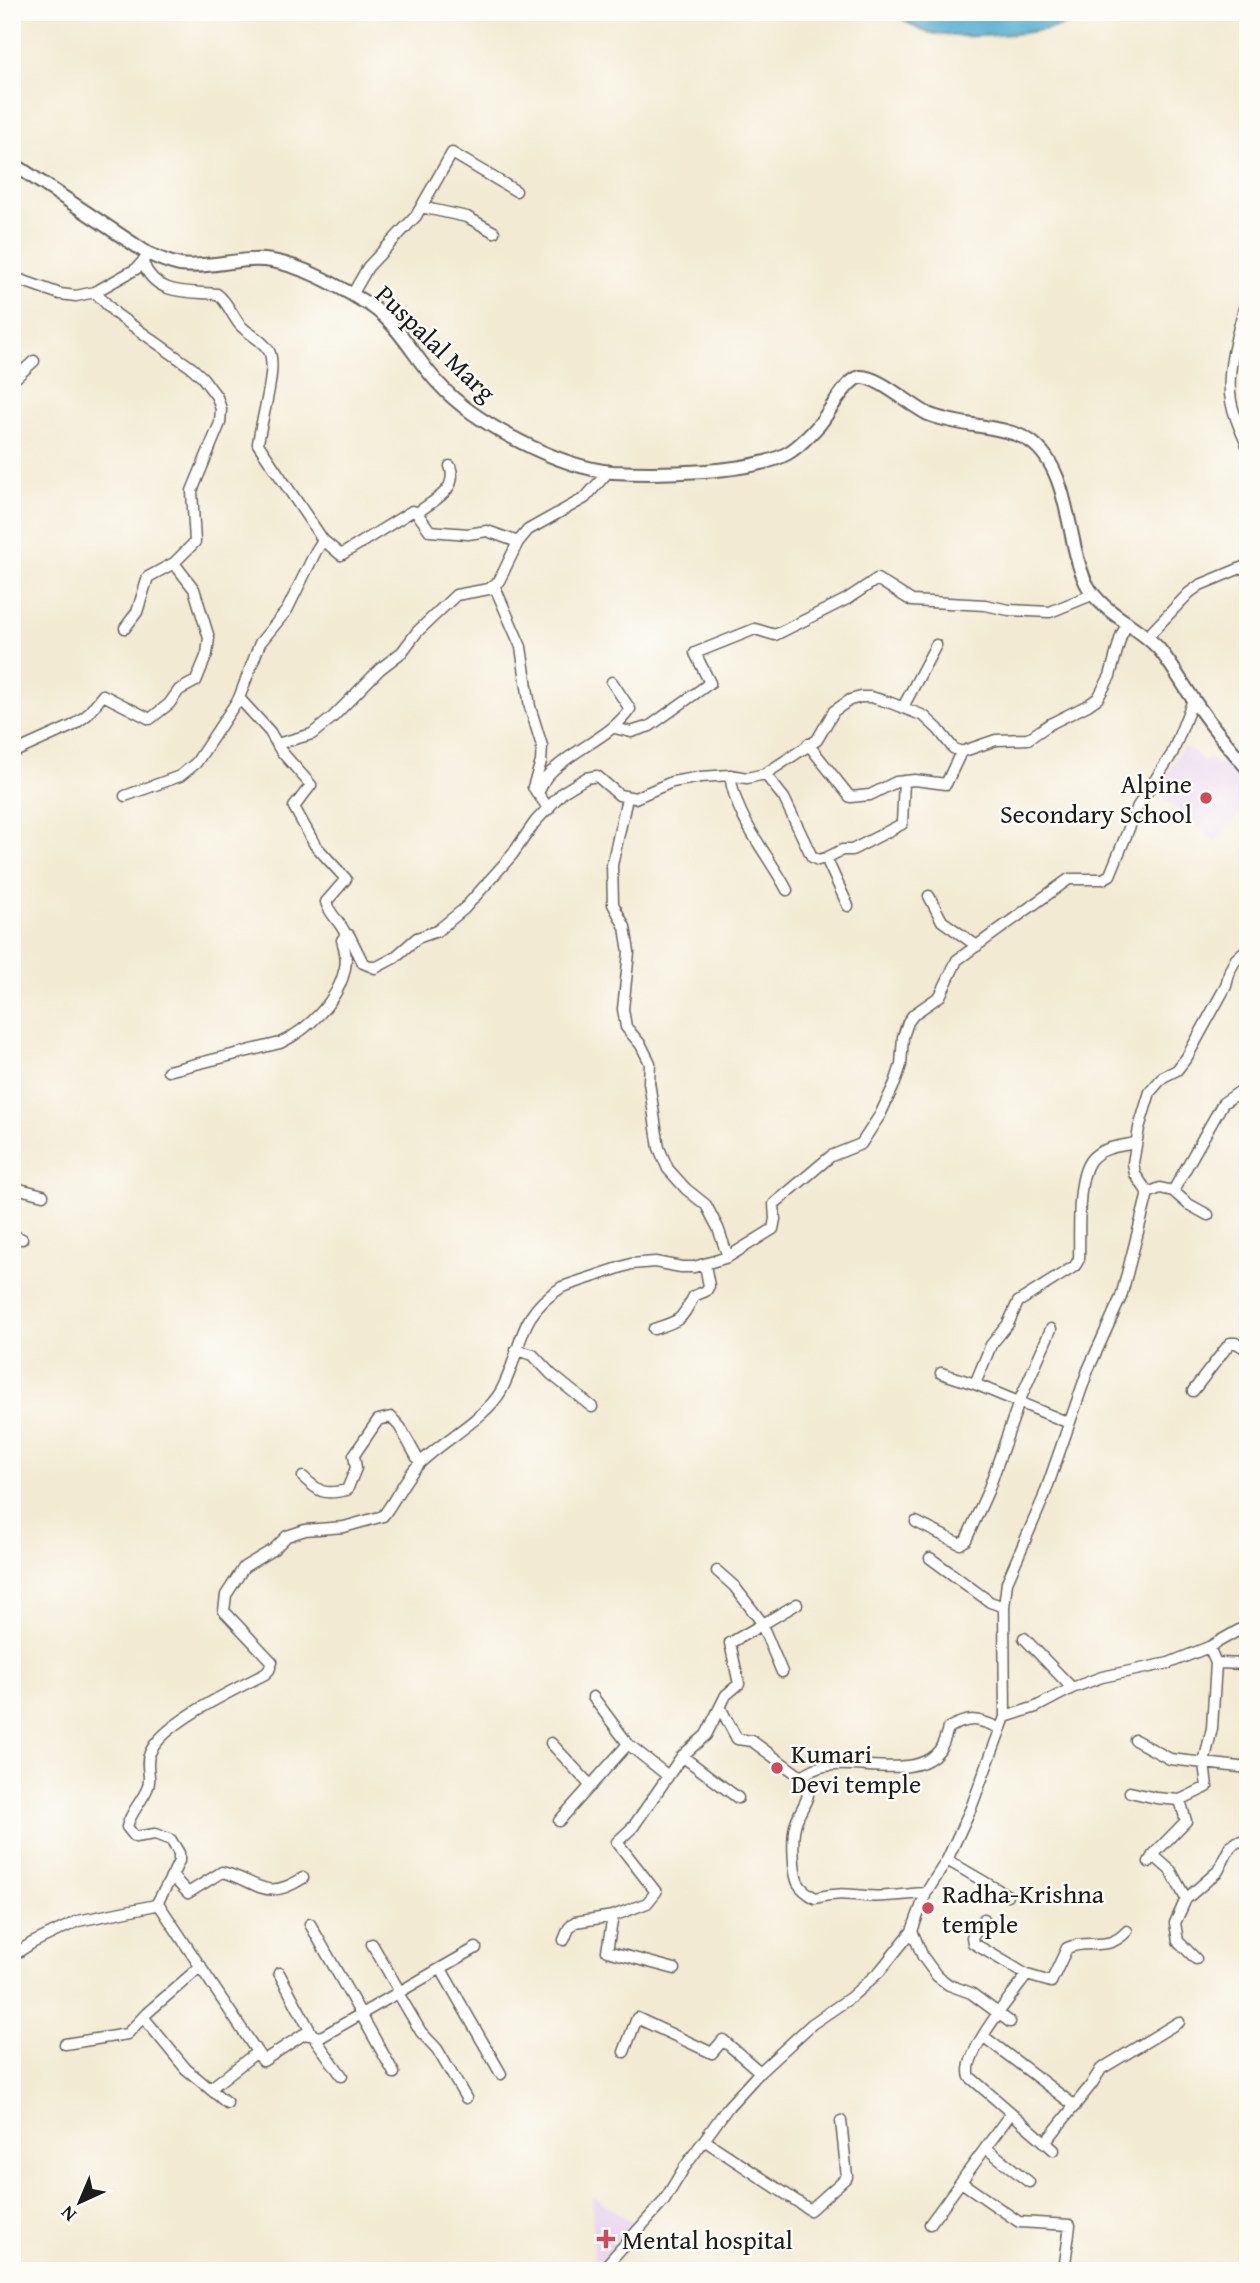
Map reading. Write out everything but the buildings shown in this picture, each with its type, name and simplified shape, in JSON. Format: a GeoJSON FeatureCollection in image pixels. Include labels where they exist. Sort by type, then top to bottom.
{"type":"FeatureCollection","features":[{"type":"Feature","properties":{"kind":"main road","name":"Puspalal Marg"},"geometry":{"type":"LineString","coordinates":[[12,163],[145,258],[197,266],[270,261],[296,268],[366,302],[383,315],[456,401],[483,420],[539,450],[569,462],[608,471],[725,469],[764,463],[787,454],[804,441],[854,379],[863,377],[870,378],[932,415],[959,424],[1017,433],[1038,447],[1046,458],[1062,495],[1082,573],[1094,594],[1147,637],[1166,658],[1193,700],[1248,769]]}},
{"type":"Feature","properties":{"kind":"street"},"geometry":{"type":"LineString","coordinates":[[352,295],[369,267],[416,216],[452,153],[516,191]]}},
{"type":"Feature","properties":{"kind":"street"},"geometry":{"type":"LineString","coordinates":[[421,207],[467,217],[494,233]]}},
{"type":"Feature","properties":{"kind":"street"},"geometry":{"type":"LineString","coordinates":[[12,277],[60,294],[76,296],[95,292],[145,258],[156,283],[169,289],[216,294],[222,298],[243,328],[269,352],[271,363],[268,390],[258,444],[323,540],[341,555],[412,511],[417,513],[430,531],[468,534],[487,531],[518,542]]}},
{"type":"Feature","properties":{"kind":"street"},"geometry":{"type":"LineString","coordinates":[[95,292],[116,314],[202,377],[217,397],[221,408],[220,423],[213,445],[192,491],[195,542],[174,563],[148,577],[137,612],[125,628]]}},
{"type":"Feature","properties":{"kind":"street"},"geometry":{"type":"LineString","coordinates":[[1248,293],[1234,350],[1230,389],[1231,402],[1248,447]]}},
{"type":"Feature","properties":{"kind":"street"},"geometry":{"type":"LineString","coordinates":[[13,378],[34,361]]}},
{"type":"Feature","properties":{"kind":"street"},"geometry":{"type":"LineString","coordinates":[[417,513],[449,488],[453,479],[450,466]]}},
{"type":"Feature","properties":{"kind":"street"},"geometry":{"type":"LineString","coordinates":[[277,744],[312,734],[333,717],[380,669],[402,652],[417,632],[456,595],[489,589],[499,581],[518,542],[528,530],[585,498],[608,471]]}},
{"type":"Feature","properties":{"kind":"street"},"geometry":{"type":"LineString","coordinates":[[125,796],[180,776],[196,763],[239,698],[260,643],[287,610],[323,540]]}},
{"type":"Feature","properties":{"kind":"street"},"geometry":{"type":"LineString","coordinates":[[12,753],[72,726],[87,715],[103,695],[149,719],[169,704],[179,690],[196,681],[207,654],[209,638],[194,589],[174,563]]}},
{"type":"Feature","properties":{"kind":"street"},"geometry":{"type":"LineString","coordinates":[[1147,637],[1200,585],[1248,565]]}},
{"type":"Feature","properties":{"kind":"street"},"geometry":{"type":"LineString","coordinates":[[615,728],[631,732],[650,726],[710,682],[695,653],[755,629],[775,635],[847,599],[877,579],[912,601],[985,605],[1009,610],[1051,612],[1094,594]]}},
{"type":"Feature","properties":{"kind":"street"},"geometry":{"type":"LineString","coordinates":[[494,585],[521,646],[530,706],[542,746],[541,762],[533,787],[550,808]]}},
{"type":"Feature","properties":{"kind":"street"},"geometry":{"type":"LineString","coordinates":[[345,934],[354,941],[363,963],[375,968],[383,965],[410,943],[437,931],[464,909],[513,855],[535,822],[564,792],[586,778],[597,776],[619,795],[635,798],[672,782],[701,777],[730,775],[747,778],[765,774],[821,735],[834,711],[850,699],[871,697],[924,716],[953,748],[961,752],[996,740],[1028,740],[1050,724],[1098,698],[1128,622]]}},
{"type":"Feature","properties":{"kind":"street"},"geometry":{"type":"LineString","coordinates":[[903,707],[936,645]]}},
{"type":"Feature","properties":{"kind":"street"},"geometry":{"type":"LineString","coordinates":[[537,794],[548,774],[592,741],[615,728],[630,709],[612,682]]}},
{"type":"Feature","properties":{"kind":"street"},"geometry":{"type":"LineString","coordinates":[[168,1071],[280,1043],[297,1035],[308,1026],[338,986],[345,970],[346,956],[342,940],[345,934],[342,923],[326,906],[326,902],[346,879],[315,845],[294,807],[311,785],[270,732],[239,698]]}},
{"type":"Feature","properties":{"kind":"street"},"geometry":{"type":"LineString","coordinates":[[12,1956],[32,1942],[78,1921],[149,1907],[158,1902],[179,1861],[179,1853],[171,1840],[155,1834],[135,1837],[127,1827],[148,1787],[150,1781],[147,1762],[156,1742],[204,1707],[265,1674],[272,1666],[272,1662],[225,1611],[226,1595],[239,1572],[252,1560],[274,1549],[281,1540],[295,1532],[344,1527],[383,1516],[402,1482],[420,1463],[494,1402],[507,1380],[525,1325],[552,1293],[562,1287],[643,1262],[681,1267],[705,1265],[728,1256],[773,1229],[774,1204],[831,1156],[861,1144],[880,1115],[895,1083],[901,1065],[903,1037],[908,1022],[914,1014],[940,996],[957,960],[1069,879],[1097,880],[1110,875],[1138,806],[1172,754],[1193,700]]}},
{"type":"Feature","properties":{"kind":"street"},"geometry":{"type":"LineString","coordinates":[[808,744],[850,797],[870,795],[904,781],[946,784],[961,752]]}},
{"type":"Feature","properties":{"kind":"street"},"geometry":{"type":"LineString","coordinates":[[765,774],[784,798],[812,857],[818,860],[842,850],[852,850],[902,824],[904,781]]}},
{"type":"Feature","properties":{"kind":"street"},"geometry":{"type":"LineString","coordinates":[[730,775],[733,793],[752,835],[787,890]]}},
{"type":"Feature","properties":{"kind":"street"},"geometry":{"type":"LineString","coordinates":[[627,798],[612,864],[613,904],[625,927],[629,952],[623,1009],[626,1027],[641,1045],[650,1063],[649,1082],[659,1148],[668,1169],[686,1189],[706,1205],[728,1256]]}},
{"type":"Feature","properties":{"kind":"street"},"geometry":{"type":"LineString","coordinates":[[825,858],[848,906]]}},
{"type":"Feature","properties":{"kind":"street"},"geometry":{"type":"LineString","coordinates":[[929,896],[942,920],[977,946]]}},
{"type":"Feature","properties":{"kind":"street"},"geometry":{"type":"LineString","coordinates":[[618,2271],[605,2267],[664,2201],[728,2106],[812,2024],[850,1998],[880,1971],[912,1931],[926,1893],[947,1860],[971,1808],[1005,1717],[1004,1607],[1007,1583],[1043,1499],[1088,1370],[1121,1297],[1148,1193],[1135,1174],[1133,1163],[1150,1092],[1163,1077],[1177,1070],[1187,1057],[1226,986],[1236,959],[1248,948]]}},
{"type":"Feature","properties":{"kind":"street"},"geometry":{"type":"LineString","coordinates":[[1173,1191],[1223,1103],[1248,1086]]}},
{"type":"Feature","properties":{"kind":"street"},"geometry":{"type":"LineString","coordinates":[[975,1384],[991,1345],[1008,1324],[1018,1302],[1075,1266],[1079,1259],[1083,1178],[1091,1160],[1105,1150],[1136,1143]]}},
{"type":"Feature","properties":{"kind":"street"},"geometry":{"type":"LineString","coordinates":[[12,1187],[43,1195]]}},
{"type":"Feature","properties":{"kind":"street"},"geometry":{"type":"LineString","coordinates":[[1148,1193],[1160,1188],[1173,1191],[1188,1205],[1208,1215]]}},
{"type":"Feature","properties":{"kind":"street"},"geometry":{"type":"LineString","coordinates":[[654,1329],[678,1321],[685,1314],[694,1296],[706,1292],[709,1286],[705,1265]]}},
{"type":"Feature","properties":{"kind":"street"},"geometry":{"type":"LineString","coordinates":[[916,1522],[960,1544],[966,1540],[988,1491],[1019,1402],[1051,1329]]}},
{"type":"Feature","properties":{"kind":"street"},"geometry":{"type":"LineString","coordinates":[[1193,1391],[1230,1343],[1236,1343],[1248,1350]]}},
{"type":"Feature","properties":{"kind":"street"},"geometry":{"type":"LineString","coordinates":[[516,1350],[533,1355],[551,1374],[592,1407]]}},
{"type":"Feature","properties":{"kind":"street"},"geometry":{"type":"LineString","coordinates":[[941,1373],[975,1384],[1069,1423]]}},
{"type":"Feature","properties":{"kind":"street"},"geometry":{"type":"LineString","coordinates":[[303,1477],[319,1491],[332,1493],[347,1490],[356,1468],[354,1455],[378,1420],[391,1417],[400,1427],[420,1463]]}},
{"type":"Feature","properties":{"kind":"street"},"geometry":{"type":"LineString","coordinates":[[930,1558],[990,1602],[1004,1607]]}},
{"type":"Feature","properties":{"kind":"street"},"geometry":{"type":"LineString","coordinates":[[717,1571],[734,1586],[763,1624],[782,1672]]}},
{"type":"Feature","properties":{"kind":"street"},"geometry":{"type":"LineString","coordinates":[[564,1940],[575,1922],[613,1916],[647,1903],[656,1892],[617,1842],[633,1828],[682,1756],[706,1735],[726,1695],[739,1684],[730,1643],[797,1604]]}},
{"type":"Feature","properties":{"kind":"street"},"geometry":{"type":"LineString","coordinates":[[1005,1717],[1036,1707],[1072,1688],[1102,1677],[1169,1663],[1209,1647],[1248,1625]]}},
{"type":"Feature","properties":{"kind":"street"},"geometry":{"type":"LineString","coordinates":[[1024,1638],[1072,1688]]}},
{"type":"Feature","properties":{"kind":"street"},"geometry":{"type":"LineString","coordinates":[[1130,1792],[1180,1800],[1206,1788],[1204,1763],[1212,1728],[1216,1664],[1209,1647]]}},
{"type":"Feature","properties":{"kind":"street"},"geometry":{"type":"LineString","coordinates":[[1216,1664],[1248,1664]]}},
{"type":"Feature","properties":{"kind":"street"},"geometry":{"type":"LineString","coordinates":[[593,1697],[628,1744],[668,1776]]}},
{"type":"Feature","properties":{"kind":"street"},"geometry":{"type":"LineString","coordinates":[[721,1709],[737,1739],[752,1741],[801,1777],[808,1795],[795,1823],[794,1844],[796,1875],[805,1893],[815,1898],[831,1894],[854,1893],[865,1896],[926,1893]]}},
{"type":"Feature","properties":{"kind":"street"},"geometry":{"type":"LineString","coordinates":[[801,1777],[822,1766],[833,1764],[902,1766],[924,1761],[940,1750],[948,1728],[967,1719],[983,1721],[999,1728]]}},
{"type":"Feature","properties":{"kind":"street"},"geometry":{"type":"LineString","coordinates":[[1135,1740],[1170,1759],[1248,1768]]}},
{"type":"Feature","properties":{"kind":"street"},"geometry":{"type":"LineString","coordinates":[[551,1743],[591,1786]]}},
{"type":"Feature","properties":{"kind":"street"},"geometry":{"type":"LineString","coordinates":[[559,1821],[628,1744]]}},
{"type":"Feature","properties":{"kind":"street"},"geometry":{"type":"LineString","coordinates":[[682,1756],[738,1798]]}},
{"type":"Feature","properties":{"kind":"street"},"geometry":{"type":"LineString","coordinates":[[1180,1800],[1186,1821],[1151,1859],[1171,1871],[1186,1899]]}},
{"type":"Feature","properties":{"kind":"street"},"geometry":{"type":"LineString","coordinates":[[1196,1959],[1178,1941],[1175,1923],[1186,1899],[1218,1871],[1230,1847],[1237,1842],[1248,1840]]}},
{"type":"Feature","properties":{"kind":"street"},"geometry":{"type":"LineString","coordinates":[[947,1860],[1007,1895]]}},
{"type":"Feature","properties":{"kind":"street"},"geometry":{"type":"LineString","coordinates":[[172,1876],[188,1893],[222,1872],[267,1890],[286,1889],[303,1878]]}},
{"type":"Feature","properties":{"kind":"street"},"geometry":{"type":"LineString","coordinates":[[158,1902],[263,2062],[304,2035],[321,2037],[476,1948]]}},
{"type":"Feature","properties":{"kind":"street"},"geometry":{"type":"LineString","coordinates":[[613,1916],[607,1951],[675,1969]]}},
{"type":"Feature","properties":{"kind":"street"},"geometry":{"type":"LineString","coordinates":[[984,1919],[972,1937],[973,1943],[1027,1975],[1051,1982],[1068,1948],[1076,1944],[1097,1945],[1117,1941],[1127,1931]]}},
{"type":"Feature","properties":{"kind":"street"},"geometry":{"type":"LineString","coordinates":[[310,1924],[394,2073]]}},
{"type":"Feature","properties":{"kind":"street"},"geometry":{"type":"LineString","coordinates":[[912,1931],[923,1957],[937,1976],[949,1985],[971,1993],[1010,2022]]}},
{"type":"Feature","properties":{"kind":"street"},"geometry":{"type":"LineString","coordinates":[[372,1944],[421,2032],[437,2049],[466,2098]]}},
{"type":"Feature","properties":{"kind":"street"},"geometry":{"type":"LineString","coordinates":[[65,2044],[127,2034],[201,1966]]}},
{"type":"Feature","properties":{"kind":"street"},"geometry":{"type":"LineString","coordinates":[[441,1969],[501,2074]]}},
{"type":"Feature","properties":{"kind":"street"},"geometry":{"type":"LineString","coordinates":[[279,1973],[313,2036],[342,2076]]}},
{"type":"Feature","properties":{"kind":"street"},"geometry":{"type":"LineString","coordinates":[[1027,1975],[971,2057],[968,2072],[970,2077],[1054,2150]]}},
{"type":"Feature","properties":{"kind":"street"},"geometry":{"type":"LineString","coordinates":[[144,2018],[186,2069],[227,2103]]}},
{"type":"Feature","properties":{"kind":"street"},"geometry":{"type":"LineString","coordinates":[[624,2052],[637,2018],[712,2053],[723,2040],[760,2072]]}},
{"type":"Feature","properties":{"kind":"street"},"geometry":{"type":"LineString","coordinates":[[1045,2143],[1101,2069],[1179,2022]]}},
{"type":"Feature","properties":{"kind":"street"},"geometry":{"type":"LineString","coordinates":[[984,2036],[1074,2106]]}},
{"type":"Feature","properties":{"kind":"street"},"geometry":{"type":"LineString","coordinates":[[211,2088],[257,2052]]}},
{"type":"Feature","properties":{"kind":"street"},"geometry":{"type":"LineString","coordinates":[[930,2224],[1011,2113]]}},
{"type":"Feature","properties":{"kind":"street"},"geometry":{"type":"LineString","coordinates":[[704,2140],[810,2210],[847,2177],[841,2121]]}},
{"type":"Feature","properties":{"kind":"street"},"geometry":{"type":"LineString","coordinates":[[986,2148],[1029,2182]]}},
{"type":"Feature","properties":{"kind":"street"},"geometry":{"type":"LineString","coordinates":[[961,2182],[1019,2222],[1070,2225],[1064,2271]]}},
{"type":"Feature","properties":{"kind":"shaded area","name":"Alpine Secondary School"},"geometry":{"type":"Polygon","coordinates":[[[1183,747],[1193,751],[1204,762],[1209,757],[1218,765],[1223,760],[1248,786],[1248,805],[1215,841],[1157,792],[1183,747]]]}},
{"type":"Feature","properties":{"kind":"shaded area","name":"Mental hospital"},"geometry":{"type":"Polygon","coordinates":[[[595,2197],[632,2222],[601,2262],[594,2256],[592,2198],[595,2197]]]}},
{"type":"Feature","properties":{"kind":"water"},"geometry":{"type":"Polygon","coordinates":[[[893,12],[1101,12],[1064,26],[1039,31],[959,36],[921,30],[893,12]]]}},
{"type":"Feature","properties":{"kind":"place","name":"Alpine Secondary School"},"geometry":{"type":"Point","coordinates":[1206,798]}},
{"type":"Feature","properties":{"kind":"place","name":"Kumari Devi temple"},"geometry":{"type":"Point","coordinates":[777,1768]}},
{"type":"Feature","properties":{"kind":"place","name":"Radha-Krishna temple"},"geometry":{"type":"Point","coordinates":[928,1908]}},
{"type":"Feature","properties":{"kind":"place","name":"Mental hospital"},"geometry":{"type":"Point","coordinates":[606,2239]}}]}
